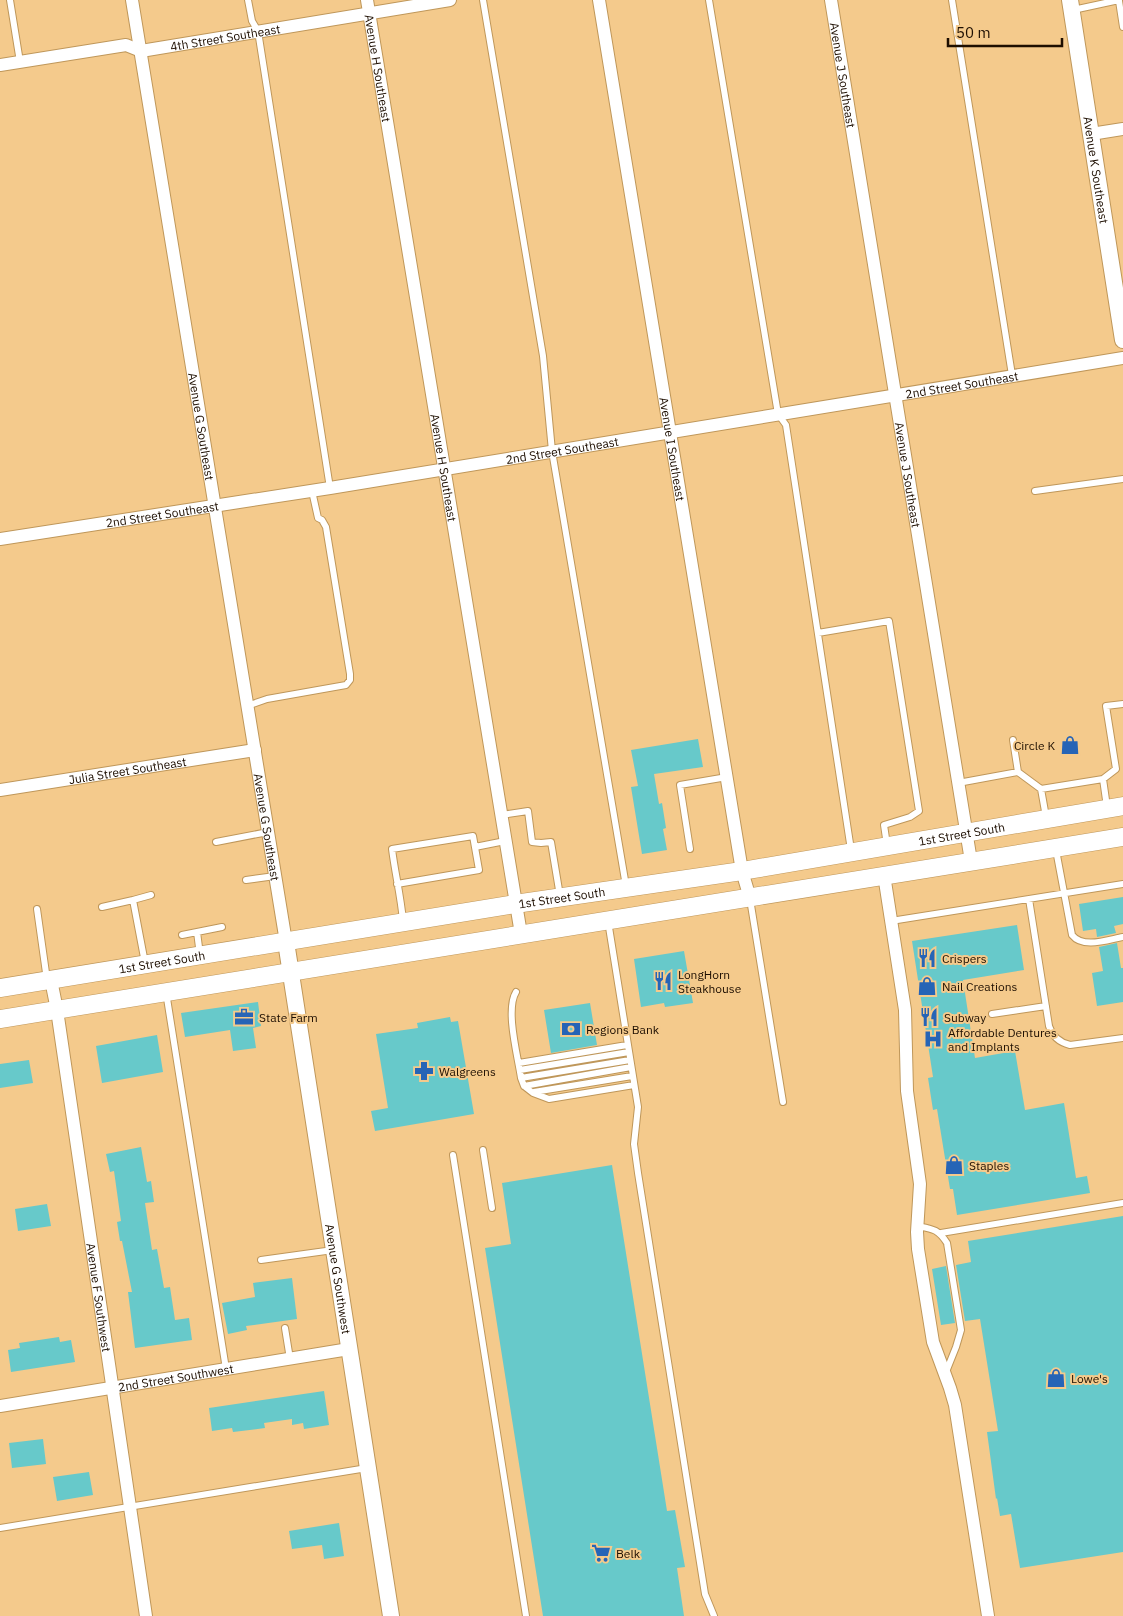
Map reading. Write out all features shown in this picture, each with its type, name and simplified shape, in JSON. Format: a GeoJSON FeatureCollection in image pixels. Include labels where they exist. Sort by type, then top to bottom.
{"type":"FeatureCollection","features":[{"type":"Feature","properties":{"kind":"main road","name":"1st Street South"},"geometry":{"type":"LineString","coordinates":[[0,988],[515,904],[742,871],[1115,808]]}},
{"type":"Feature","properties":{"kind":"main road"},"geometry":{"type":"LineString","coordinates":[[0,1019],[1123,837]]}},
{"type":"Feature","properties":{"kind":"street","name":"Avenue G Southeast"},"geometry":{"type":"LineString","coordinates":[[132,0],[286,942]]}},
{"type":"Feature","properties":{"kind":"street","name":"Avenue H Southeast"},"geometry":{"type":"LineString","coordinates":[[367,0],[500,816],[521,934]]}},
{"type":"Feature","properties":{"kind":"street","name":"4th Street Southeast"},"geometry":{"type":"LineString","coordinates":[[0,65],[126,45],[141,51],[450,0]]}},
{"type":"Feature","properties":{"kind":"street","name":"Avenue I Southeast"},"geometry":{"type":"LineString","coordinates":[[599,0],[742,871],[750,898]]}},
{"type":"Feature","properties":{"kind":"street","name":"Avenue J Southeast"},"geometry":{"type":"LineString","coordinates":[[831,0],[971,861]]}},
{"type":"Feature","properties":{"kind":"street","name":"Avenue K Southeast"},"geometry":{"type":"LineString","coordinates":[[1071,5],[1123,340]]}},
{"type":"Feature","properties":{"kind":"street"},"geometry":{"type":"LineString","coordinates":[[1091,134],[1123,129]]}},
{"type":"Feature","properties":{"kind":"street","name":"2nd Street Southeast"},"geometry":{"type":"LineString","coordinates":[[0,539],[312,491],[1123,358]]}},
{"type":"Feature","properties":{"kind":"street","name":"Julia Street Southeast"},"geometry":{"type":"LineString","coordinates":[[0,790],[255,750]]}},
{"type":"Feature","properties":{"kind":"street"},"geometry":{"type":"LineString","coordinates":[[884,875],[905,1010],[907,1091],[920,1184],[917,1226],[918,1249],[931,1331],[955,1405],[988,1616]]}},
{"type":"Feature","properties":{"kind":"street","name":"Avenue G Southwest"},"geometry":{"type":"LineString","coordinates":[[286,942],[390,1616]]}},
{"type":"Feature","properties":{"kind":"street","name":"Avenue F Southwest"},"geometry":{"type":"LineString","coordinates":[[49,981],[57,1010],[146,1616]]}},
{"type":"Feature","properties":{"kind":"street","name":"2nd Street Southwest"},"geometry":{"type":"LineString","coordinates":[[0,1406],[349,1349]]}},
{"type":"Feature","properties":{"kind":"lane"},"geometry":{"type":"LineString","coordinates":[[10,0],[20,62]]}},
{"type":"Feature","properties":{"kind":"lane"},"geometry":{"type":"LineString","coordinates":[[248,0],[252,20],[258,31],[330,488]]}},
{"type":"Feature","properties":{"kind":"lane"},"geometry":{"type":"LineString","coordinates":[[483,0],[543,356],[552,451],[626,888]]}},
{"type":"Feature","properties":{"kind":"lane"},"geometry":{"type":"LineString","coordinates":[[709,0],[778,414],[786,425],[852,852]]}},
{"type":"Feature","properties":{"kind":"lane"},"geometry":{"type":"LineString","coordinates":[[952,0],[1012,375]]}},
{"type":"Feature","properties":{"kind":"lane"},"geometry":{"type":"LineString","coordinates":[[1071,5],[1119,0],[1123,27]]}},
{"type":"Feature","properties":{"kind":"lane"},"geometry":{"type":"LineString","coordinates":[[1035,491],[1123,479]]}},
{"type":"Feature","properties":{"kind":"lane"},"geometry":{"type":"LineString","coordinates":[[248,706],[267,699],[346,684],[350,680],[326,527],[322,520],[318,518],[312,491]]}},
{"type":"Feature","properties":{"kind":"lane"},"geometry":{"type":"LineString","coordinates":[[818,633],[889,621],[919,811],[910,817],[884,825],[887,846]]}},
{"type":"Feature","properties":{"kind":"lane"},"geometry":{"type":"LineString","coordinates":[[1041,789],[1102,779],[1119,769],[1115,742],[1106,706],[1123,704]]}},
{"type":"Feature","properties":{"kind":"lane"},"geometry":{"type":"LineString","coordinates":[[1013,740],[1018,772],[1041,789],[1046,819]]}},
{"type":"Feature","properties":{"kind":"lane"},"geometry":{"type":"LineString","coordinates":[[958,783],[1018,772]]}},
{"type":"Feature","properties":{"kind":"lane"},"geometry":{"type":"LineString","coordinates":[[690,849],[680,785],[727,777]]}},
{"type":"Feature","properties":{"kind":"lane"},"geometry":{"type":"LineString","coordinates":[[1102,779],[1115,808]]}},
{"type":"Feature","properties":{"kind":"lane"},"geometry":{"type":"LineString","coordinates":[[500,816],[528,811],[532,842],[551,842],[560,897]]}},
{"type":"Feature","properties":{"kind":"lane"},"geometry":{"type":"LineString","coordinates":[[216,842],[268,832]]}},
{"type":"Feature","properties":{"kind":"lane"},"geometry":{"type":"LineString","coordinates":[[397,884],[479,870],[473,836],[392,849],[397,884],[404,922]]}},
{"type":"Feature","properties":{"kind":"lane"},"geometry":{"type":"LineString","coordinates":[[475,847],[505,841]]}},
{"type":"Feature","properties":{"kind":"lane"},"geometry":{"type":"LineString","coordinates":[[1056,848],[1070,930],[1076,940],[1087,943],[1123,937]]}},
{"type":"Feature","properties":{"kind":"lane"},"geometry":{"type":"LineString","coordinates":[[246,880],[275,876]]}},
{"type":"Feature","properties":{"kind":"lane"},"geometry":{"type":"LineString","coordinates":[[891,921],[1123,884]]}},
{"type":"Feature","properties":{"kind":"lane"},"geometry":{"type":"LineString","coordinates":[[102,906],[151,895]]}},
{"type":"Feature","properties":{"kind":"lane"},"geometry":{"type":"LineString","coordinates":[[750,898],[783,1102]]}},
{"type":"Feature","properties":{"kind":"lane"},"geometry":{"type":"LineString","coordinates":[[1029,899],[1050,1031],[1058,1041],[1064,1044],[1076,1045],[1123,1038]]}},
{"type":"Feature","properties":{"kind":"lane"},"geometry":{"type":"LineString","coordinates":[[133,900],[146,965]]}},
{"type":"Feature","properties":{"kind":"lane"},"geometry":{"type":"LineString","coordinates":[[37,908],[49,981]]}},
{"type":"Feature","properties":{"kind":"lane"},"geometry":{"type":"LineString","coordinates":[[608,920],[638,1107],[634,1144],[638,1173],[705,1594],[714,1616]]}},
{"type":"Feature","properties":{"kind":"lane"},"geometry":{"type":"LineString","coordinates":[[182,935],[222,927]]}},
{"type":"Feature","properties":{"kind":"lane"},"geometry":{"type":"LineString","coordinates":[[197,932],[200,956]]}},
{"type":"Feature","properties":{"kind":"lane"},"geometry":{"type":"LineString","coordinates":[[166,992],[226,1369]]}},
{"type":"Feature","properties":{"kind":"lane"},"geometry":{"type":"LineString","coordinates":[[516,992],[512,997],[510,1011],[524,1086],[533,1093],[549,1099],[634,1086]]}},
{"type":"Feature","properties":{"kind":"lane"},"geometry":{"type":"LineString","coordinates":[[992,1014],[1046,1006]]}},
{"type":"Feature","properties":{"kind":"lane"},"geometry":{"type":"LineString","coordinates":[[519,1067],[629,1052]]}},
{"type":"Feature","properties":{"kind":"lane"},"geometry":{"type":"LineString","coordinates":[[521,1078],[629,1052]]}},
{"type":"Feature","properties":{"kind":"lane"},"geometry":{"type":"LineString","coordinates":[[524,1086],[631,1067]]}},
{"type":"Feature","properties":{"kind":"lane"},"geometry":{"type":"LineString","coordinates":[[533,1093],[632,1076]]}},
{"type":"Feature","properties":{"kind":"lane"},"geometry":{"type":"LineString","coordinates":[[483,1150],[492,1208]]}},
{"type":"Feature","properties":{"kind":"lane"},"geometry":{"type":"LineString","coordinates":[[453,1155],[526,1616]]}},
{"type":"Feature","properties":{"kind":"lane"},"geometry":{"type":"LineString","coordinates":[[941,1233],[1123,1203]]}},
{"type":"Feature","properties":{"kind":"lane"},"geometry":{"type":"LineString","coordinates":[[917,1226],[941,1233],[948,1243],[961,1330],[945,1374]]}},
{"type":"Feature","properties":{"kind":"lane"},"geometry":{"type":"LineString","coordinates":[[261,1260],[334,1250]]}},
{"type":"Feature","properties":{"kind":"lane"},"geometry":{"type":"LineString","coordinates":[[285,1328],[290,1359]]}},
{"type":"Feature","properties":{"kind":"lane"},"geometry":{"type":"LineString","coordinates":[[0,1528],[368,1468]]}},
{"type":"Feature","properties":{"kind":"building"},"geometry":{"type":"Polygon","coordinates":[[[698,739],[703,767],[654,774],[659,804],[662,803],[666,828],[663,829],[667,850],[642,854],[631,787],[638,786],[631,750],[698,739]]]}},
{"type":"Feature","properties":{"kind":"building"},"geometry":{"type":"Polygon","coordinates":[[[1123,897],[1123,924],[1114,926],[1116,933],[1097,937],[1096,929],[1083,931],[1079,904],[1123,897]]]}},
{"type":"Feature","properties":{"kind":"building"},"geometry":{"type":"Polygon","coordinates":[[[1017,925],[1024,970],[963,980],[975,1058],[1015,1051],[1025,1110],[1064,1103],[1076,1178],[1087,1176],[1090,1193],[957,1215],[953,1189],[950,1189],[937,1109],[933,1110],[928,1078],[933,1077],[912,941],[1017,925]]]}},
{"type":"Feature","properties":{"kind":"building"},"geometry":{"type":"Polygon","coordinates":[[[1117,943],[1121,968],[1123,968],[1123,1002],[1097,1006],[1092,973],[1103,971],[1099,947],[1117,943]]]}},
{"type":"Feature","properties":{"kind":"building","name":"LongHorn Steakhouse"},"geometry":{"type":"Polygon","coordinates":[[[684,951],[693,1003],[665,1007],[664,1003],[641,1007],[634,959],[684,951]]]}},
{"type":"Feature","properties":{"kind":"building"},"geometry":{"type":"Polygon","coordinates":[[[258,1002],[261,1026],[253,1028],[256,1048],[233,1051],[230,1030],[185,1037],[181,1013],[258,1002]]]}},
{"type":"Feature","properties":{"kind":"building","name":"Regions Bank"},"geometry":{"type":"Polygon","coordinates":[[[590,1003],[597,1045],[551,1053],[544,1010],[590,1003]]]}},
{"type":"Feature","properties":{"kind":"building","name":"Walgreens"},"geometry":{"type":"Polygon","coordinates":[[[450,1017],[451,1022],[458,1021],[474,1114],[375,1131],[371,1111],[388,1108],[376,1034],[418,1028],[417,1023],[450,1017]]]}},
{"type":"Feature","properties":{"kind":"building"},"geometry":{"type":"Polygon","coordinates":[[[157,1035],[163,1072],[102,1083],[96,1046],[157,1035]]]}},
{"type":"Feature","properties":{"kind":"building"},"geometry":{"type":"Polygon","coordinates":[[[29,1060],[33,1083],[0,1088],[0,1064],[29,1060]]]}},
{"type":"Feature","properties":{"kind":"building"},"geometry":{"type":"Polygon","coordinates":[[[141,1147],[147,1182],[151,1181],[154,1202],[145,1203],[152,1250],[157,1249],[164,1288],[170,1287],[175,1320],[189,1318],[192,1340],[135,1348],[128,1292],[132,1292],[117,1222],[121,1221],[114,1171],[110,1172],[106,1154],[141,1147]]]}},
{"type":"Feature","properties":{"kind":"building"},"geometry":{"type":"Polygon","coordinates":[[[612,1165],[667,1511],[675,1510],[685,1567],[677,1568],[684,1616],[543,1616],[485,1248],[511,1244],[502,1183],[612,1165]]]}},
{"type":"Feature","properties":{"kind":"building"},"geometry":{"type":"Polygon","coordinates":[[[47,1204],[51,1226],[18,1231],[15,1209],[47,1204]]]}},
{"type":"Feature","properties":{"kind":"building","name":"Lowe's"},"geometry":{"type":"Polygon","coordinates":[[[1123,1216],[1123,1552],[1020,1568],[1011,1514],[1000,1516],[996,1499],[987,1432],[998,1431],[980,1319],[965,1321],[956,1265],[971,1262],[968,1241],[1123,1216]]]}},
{"type":"Feature","properties":{"kind":"building"},"geometry":{"type":"Polygon","coordinates":[[[946,1266],[955,1323],[941,1325],[932,1269],[946,1266]]]}},
{"type":"Feature","properties":{"kind":"building"},"geometry":{"type":"Polygon","coordinates":[[[292,1278],[297,1319],[246,1326],[247,1330],[228,1334],[222,1303],[255,1297],[253,1283],[292,1278]]]}},
{"type":"Feature","properties":{"kind":"building"},"geometry":{"type":"Polygon","coordinates":[[[59,1337],[60,1342],[71,1340],[75,1362],[11,1372],[8,1350],[20,1348],[19,1343],[59,1337]]]}},
{"type":"Feature","properties":{"kind":"building"},"geometry":{"type":"Polygon","coordinates":[[[324,1391],[329,1425],[304,1429],[303,1423],[292,1425],[292,1419],[264,1423],[265,1428],[233,1432],[232,1428],[212,1431],[209,1408],[324,1391]]]}},
{"type":"Feature","properties":{"kind":"building"},"geometry":{"type":"Polygon","coordinates":[[[43,1439],[46,1464],[12,1468],[9,1443],[43,1439]]]}},
{"type":"Feature","properties":{"kind":"building"},"geometry":{"type":"Polygon","coordinates":[[[89,1472],[93,1495],[57,1501],[53,1477],[89,1472]]]}},
{"type":"Feature","properties":{"kind":"building"},"geometry":{"type":"Polygon","coordinates":[[[339,1523],[344,1556],[324,1559],[322,1545],[292,1549],[289,1531],[339,1523]]]}},
{"type":"Feature","properties":{"kind":"place","name":"Circle K"},"geometry":{"type":"Point","coordinates":[1070,745]}},
{"type":"Feature","properties":{"kind":"place","name":"Crispers"},"geometry":{"type":"Point","coordinates":[927,958]}},
{"type":"Feature","properties":{"kind":"place","name":"LongHorn Steakhouse"},"geometry":{"type":"Point","coordinates":[663,981]}},
{"type":"Feature","properties":{"kind":"place","name":"Nail Creations"},"geometry":{"type":"Point","coordinates":[927,986]}},
{"type":"Feature","properties":{"kind":"place","name":"State Farm"},"geometry":{"type":"Point","coordinates":[244,1017]}},
{"type":"Feature","properties":{"kind":"place","name":"Subway"},"geometry":{"type":"Point","coordinates":[929,1017]}},
{"type":"Feature","properties":{"kind":"place","name":"Regions Bank"},"geometry":{"type":"Point","coordinates":[571,1029]}},
{"type":"Feature","properties":{"kind":"place","name":"Affordable Dentures and Implants"},"geometry":{"type":"Point","coordinates":[933,1039]}},
{"type":"Feature","properties":{"kind":"place","name":"Walgreens"},"geometry":{"type":"Point","coordinates":[424,1071]}},
{"type":"Feature","properties":{"kind":"place","name":"Staples"},"geometry":{"type":"Point","coordinates":[954,1165]}},
{"type":"Feature","properties":{"kind":"place","name":"Lowe's"},"geometry":{"type":"Point","coordinates":[1056,1378]}},
{"type":"Feature","properties":{"kind":"place","name":"Belk"},"geometry":{"type":"Point","coordinates":[601,1553]}}]}
